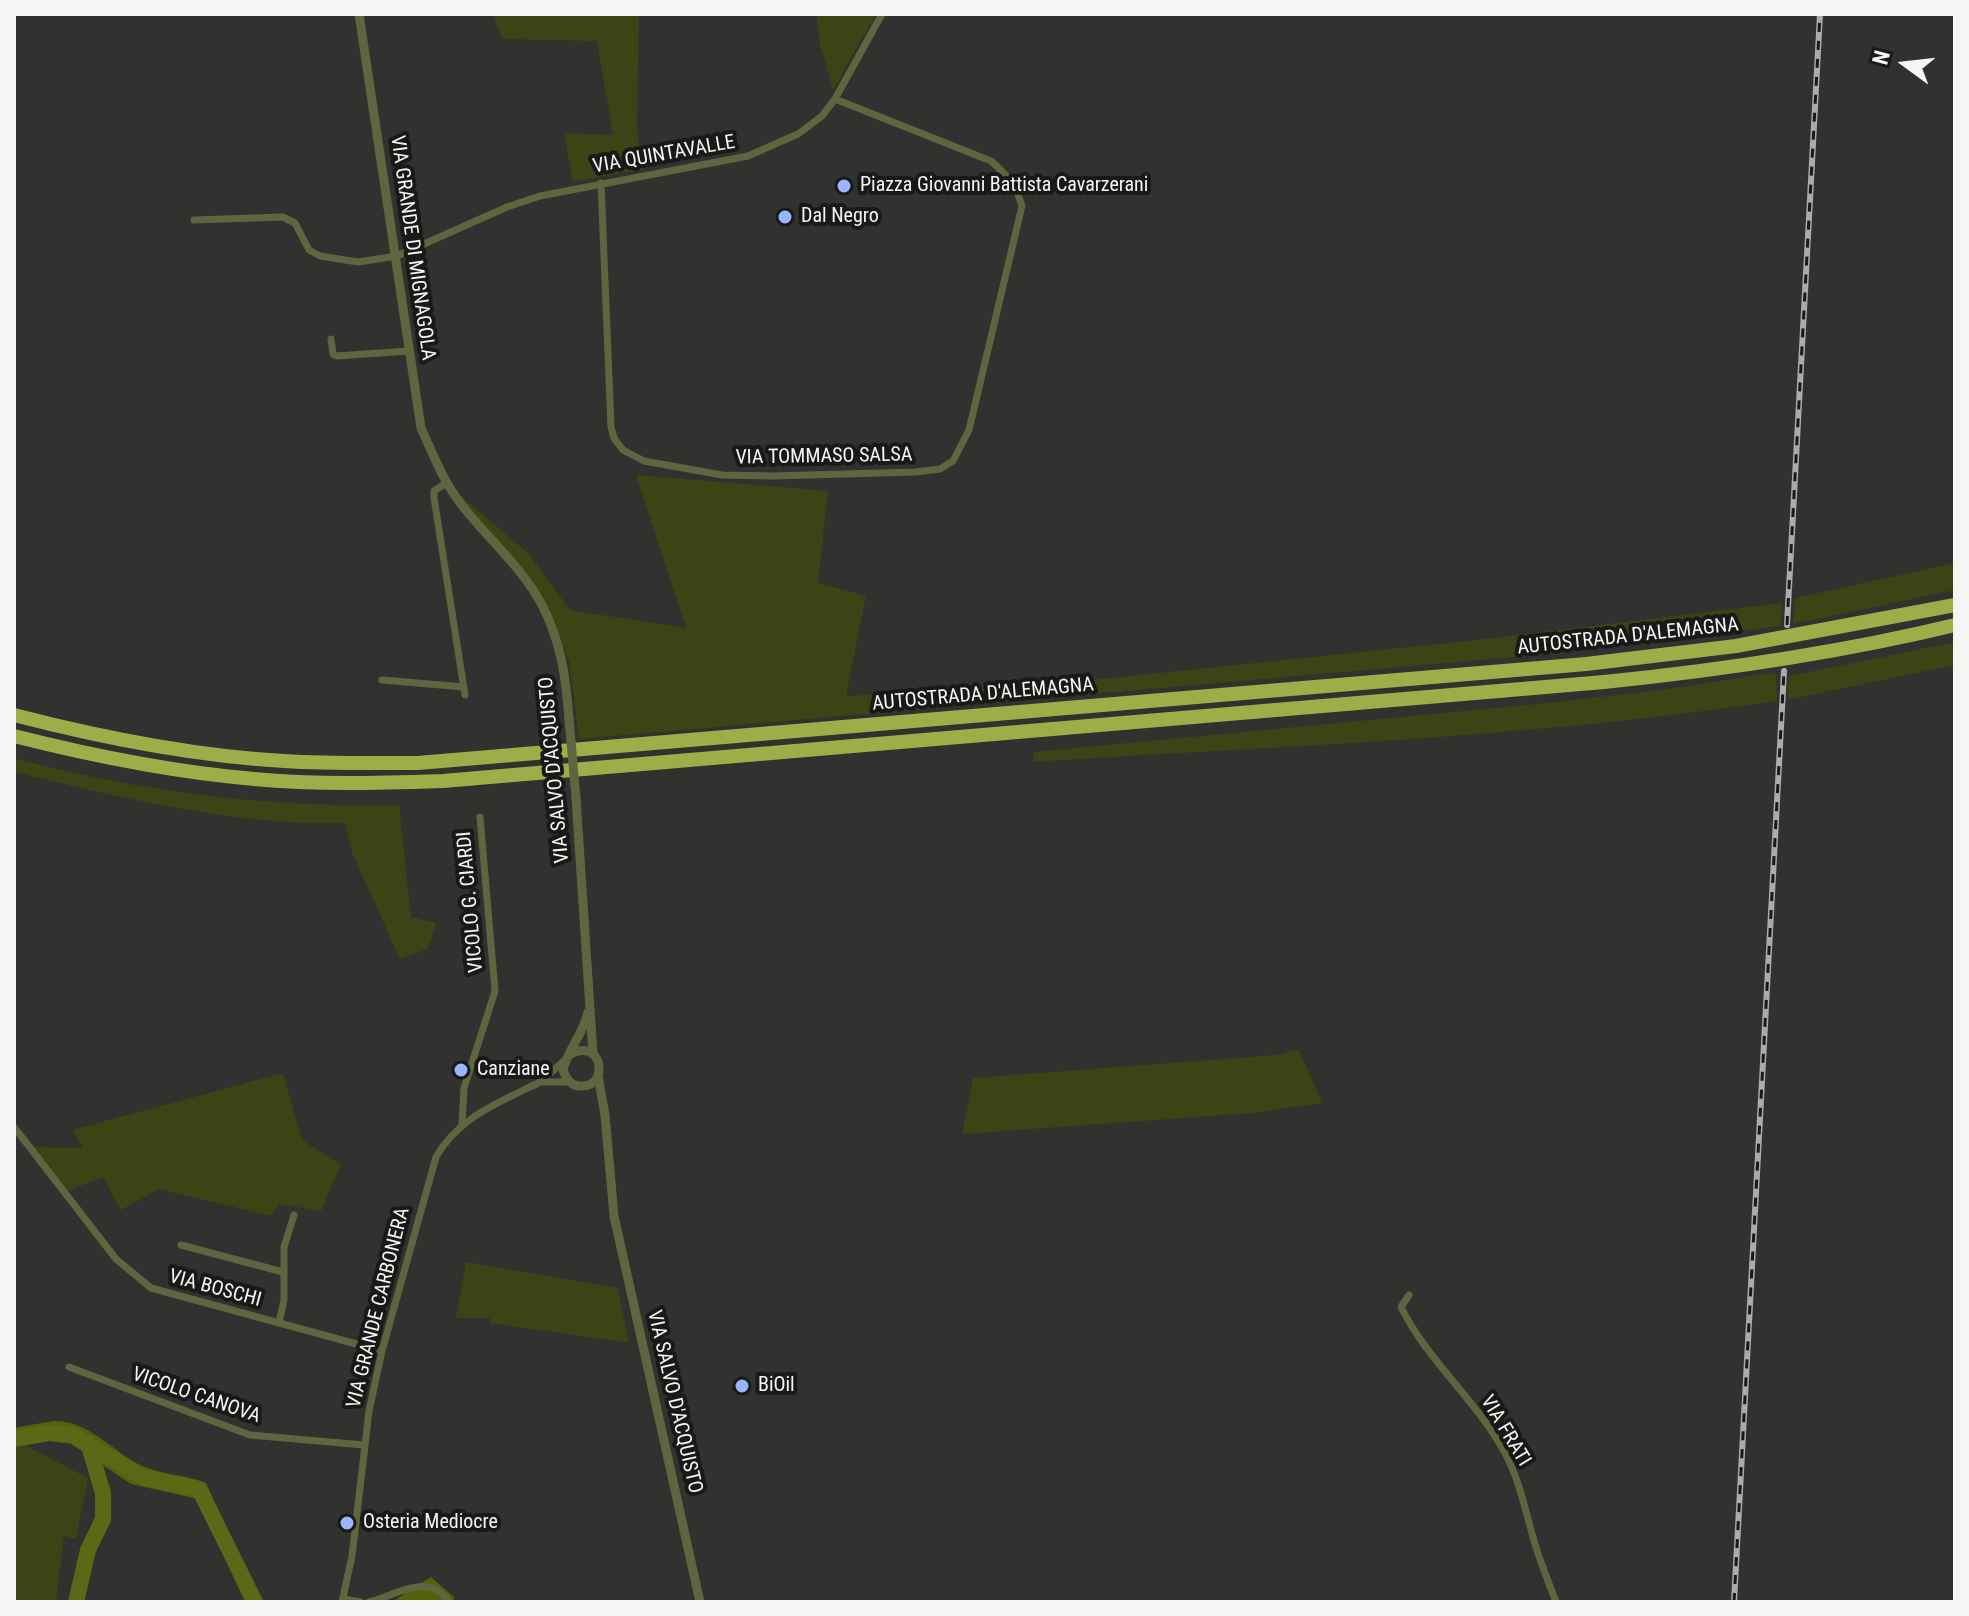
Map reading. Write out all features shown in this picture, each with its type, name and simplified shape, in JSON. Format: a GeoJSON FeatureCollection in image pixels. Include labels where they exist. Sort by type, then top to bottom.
{"type":"FeatureCollection","features":[{"type":"Feature","properties":{"kind":"highway","name":"AUTOSTRADA D'ALEMAGNA"},"geometry":{"type":"LineString","coordinates":[[14,715],[175,750],[282,761],[418,763],[1601,662],[1783,639],[1955,605]]}},
{"type":"Feature","properties":{"kind":"highway","name":"AUTOSTRADA D'ALEMAGNA"},"geometry":{"type":"LineString","coordinates":[[14,736],[128,762],[256,780],[363,783],[443,781],[1604,682],[1745,666],[1955,625]]}},
{"type":"Feature","properties":{"kind":"street","name":"VIA GRANDE DI MIGNAGOLA"},"geometry":{"type":"LineString","coordinates":[[359,14],[421,428],[446,483]]}},
{"type":"Feature","properties":{"kind":"street","name":"VIA QUINTAVALLE"},"geometry":{"type":"LineString","coordinates":[[194,220],[283,217],[295,223],[309,250],[320,256],[358,262],[397,256],[507,207],[540,196],[748,156],[798,134],[822,116],[835,99],[882,14]]}},
{"type":"Feature","properties":{"kind":"street","name":"VIA TOMMASO SALSA"},"geometry":{"type":"LineString","coordinates":[[601,183],[611,427],[614,438],[623,450],[644,461],[722,475],[800,476],[940,469],[953,461],[969,430],[1022,206],[1017,189],[991,161],[835,99]]}},
{"type":"Feature","properties":{"kind":"street"},"geometry":{"type":"LineString","coordinates":[[331,339],[333,354],[337,356],[409,351]]}},
{"type":"Feature","properties":{"kind":"street"},"geometry":{"type":"LineString","coordinates":[[382,680],[464,691],[434,498],[434,491],[446,483]]}},
{"type":"Feature","properties":{"kind":"street","name":"VIA SALVO D'ACQUISTO"},"geometry":{"type":"LineString","coordinates":[[446,483],[517,567],[542,604],[565,667],[593,1054],[599,1062],[614,1216],[700,1602]]}},
{"type":"Feature","properties":{"kind":"street","name":"VICOLO G. CIARDI"},"geometry":{"type":"LineString","coordinates":[[462,1124],[464,1088],[495,991],[480,817]]}},
{"type":"Feature","properties":{"kind":"street","name":"VIA SALVO D'ACQUISTO"},"geometry":{"type":"LineString","coordinates":[[567,1058],[584,1028],[591,997]]}},
{"type":"Feature","properties":{"kind":"street"},"geometry":{"type":"LineString","coordinates":[[593,1054],[585,1050],[576,1051],[567,1058],[563,1070],[574,1084],[596,1097],[605,1115]]}},
{"type":"Feature","properties":{"kind":"street","name":"VIA GRANDE CARBONERA"},"geometry":{"type":"LineString","coordinates":[[343,1600],[352,1556],[364,1445],[382,1351],[436,1157],[446,1140],[462,1124],[540,1082],[567,1058]]}},
{"type":"Feature","properties":{"kind":"street"},"geometry":{"type":"LineString","coordinates":[[574,1084],[587,1086],[598,1076]]}},
{"type":"Feature","properties":{"kind":"street","name":"VIA GRANDE CARBONERA"},"geometry":{"type":"LineString","coordinates":[[540,1082],[574,1084]]}},
{"type":"Feature","properties":{"kind":"street","name":"VIA BOSCHI"},"geometry":{"type":"LineString","coordinates":[[14,1127],[116,1259],[151,1288],[382,1351]]}},
{"type":"Feature","properties":{"kind":"street"},"geometry":{"type":"LineString","coordinates":[[279,1323],[284,1300],[284,1247],[294,1215]]}},
{"type":"Feature","properties":{"kind":"street"},"geometry":{"type":"LineString","coordinates":[[181,1245],[283,1272]]}},
{"type":"Feature","properties":{"kind":"street","name":"VIA FRATI"},"geometry":{"type":"LineString","coordinates":[[1409,1295],[1401,1307],[1409,1324],[1467,1398],[1506,1455],[1523,1496],[1536,1547],[1556,1602]]}},
{"type":"Feature","properties":{"kind":"street","name":"VICOLO CANOVA"},"geometry":{"type":"LineString","coordinates":[[69,1367],[250,1435],[364,1445]]}},
{"type":"Feature","properties":{"kind":"street"},"geometry":{"type":"LineString","coordinates":[[369,1602],[404,1590],[429,1586],[442,1591],[449,1602]]}},
{"type":"Feature","properties":{"kind":"street"},"geometry":{"type":"LineString","coordinates":[[343,1600],[360,1602]]}},
{"type":"Feature","properties":{"kind":"green space"},"geometry":{"type":"Polygon","coordinates":[[[493,14],[639,14],[637,128],[642,169],[573,182],[564,133],[613,135],[597,41],[502,39],[493,14]]]}},
{"type":"Feature","properties":{"kind":"green space"},"geometry":{"type":"Polygon","coordinates":[[[816,14],[876,14],[833,90],[820,45],[816,14]]]}},
{"type":"Feature","properties":{"kind":"green space"},"geometry":{"type":"Polygon","coordinates":[[[636,475],[828,491],[818,583],[866,596],[846,696],[1034,686],[1476,640],[1782,603],[1781,626],[1550,654],[579,739],[569,661],[544,600],[455,491],[528,553],[570,610],[686,628],[636,475]]]}},
{"type":"Feature","properties":{"kind":"green space"},"geometry":{"type":"Polygon","coordinates":[[[1955,563],[1955,590],[1793,624],[1795,598],[1955,563]]]}},
{"type":"Feature","properties":{"kind":"green space"},"geometry":{"type":"Polygon","coordinates":[[[1955,642],[1955,665],[1787,700],[1789,676],[1955,642]]]}},
{"type":"Feature","properties":{"kind":"green space"},"geometry":{"type":"Polygon","coordinates":[[[1776,672],[1777,701],[1685,714],[1406,739],[1033,762],[1034,752],[1547,703],[1669,689],[1776,672]]]}},
{"type":"Feature","properties":{"kind":"green space"},"geometry":{"type":"Polygon","coordinates":[[[14,758],[110,780],[205,795],[301,803],[399,805],[411,917],[436,923],[428,949],[400,959],[353,855],[345,823],[261,820],[137,800],[14,772],[14,758]]]}},
{"type":"Feature","properties":{"kind":"green space"},"geometry":{"type":"Polygon","coordinates":[[[1299,1049],[1322,1103],[1254,1113],[962,1134],[973,1078],[1277,1055],[1299,1049]]]}},
{"type":"Feature","properties":{"kind":"green space"},"geometry":{"type":"Polygon","coordinates":[[[283,1073],[302,1140],[341,1165],[321,1211],[279,1204],[271,1216],[159,1189],[121,1210],[103,1177],[65,1192],[28,1147],[83,1148],[72,1130],[283,1073]]]}},
{"type":"Feature","properties":{"kind":"green space"},"geometry":{"type":"Polygon","coordinates":[[[466,1262],[618,1288],[629,1343],[490,1323],[490,1318],[456,1318],[466,1262]]]}},
{"type":"Feature","properties":{"kind":"green space"},"geometry":{"type":"Polygon","coordinates":[[[53,1421],[77,1425],[140,1465],[206,1483],[261,1602],[245,1602],[198,1499],[131,1484],[71,1444],[49,1441],[14,1447],[14,1428],[53,1421]]]}},
{"type":"Feature","properties":{"kind":"green space"},"geometry":{"type":"Polygon","coordinates":[[[25,1445],[88,1478],[76,1539],[64,1536],[56,1602],[14,1602],[14,1447],[25,1445]]]}},
{"type":"Feature","properties":{"kind":"green space"},"geometry":{"type":"Polygon","coordinates":[[[431,1577],[454,1597],[454,1602],[392,1602],[431,1577]]]}},
{"type":"Feature","properties":{"kind":"waterway"},"geometry":{"type":"LineString","coordinates":[[14,1439],[48,1433],[71,1434],[142,1477],[199,1489],[255,1602]]}},
{"type":"Feature","properties":{"kind":"waterway"},"geometry":{"type":"LineString","coordinates":[[76,1602],[88,1550],[103,1519],[103,1493],[88,1443]]}},
{"type":"Feature","properties":{"kind":"railway"},"geometry":{"type":"LineString","coordinates":[[1787,625],[1820,14]]}},
{"type":"Feature","properties":{"kind":"railway"},"geometry":{"type":"LineString","coordinates":[[1734,1602],[1784,671]]}},
{"type":"Feature","properties":{"kind":"place","name":"Piazza Giovanni Battista Cavarzerani"},"geometry":{"type":"Point","coordinates":[844,186]}},
{"type":"Feature","properties":{"kind":"place","name":"Dal Negro"},"geometry":{"type":"Point","coordinates":[785,217]}},
{"type":"Feature","properties":{"kind":"place","name":"Canziane"},"geometry":{"type":"Point","coordinates":[461,1070]}},
{"type":"Feature","properties":{"kind":"place","name":"BiOil"},"geometry":{"type":"Point","coordinates":[742,1386]}},
{"type":"Feature","properties":{"kind":"place","name":"Osteria Mediocre"},"geometry":{"type":"Point","coordinates":[347,1523]}}]}
